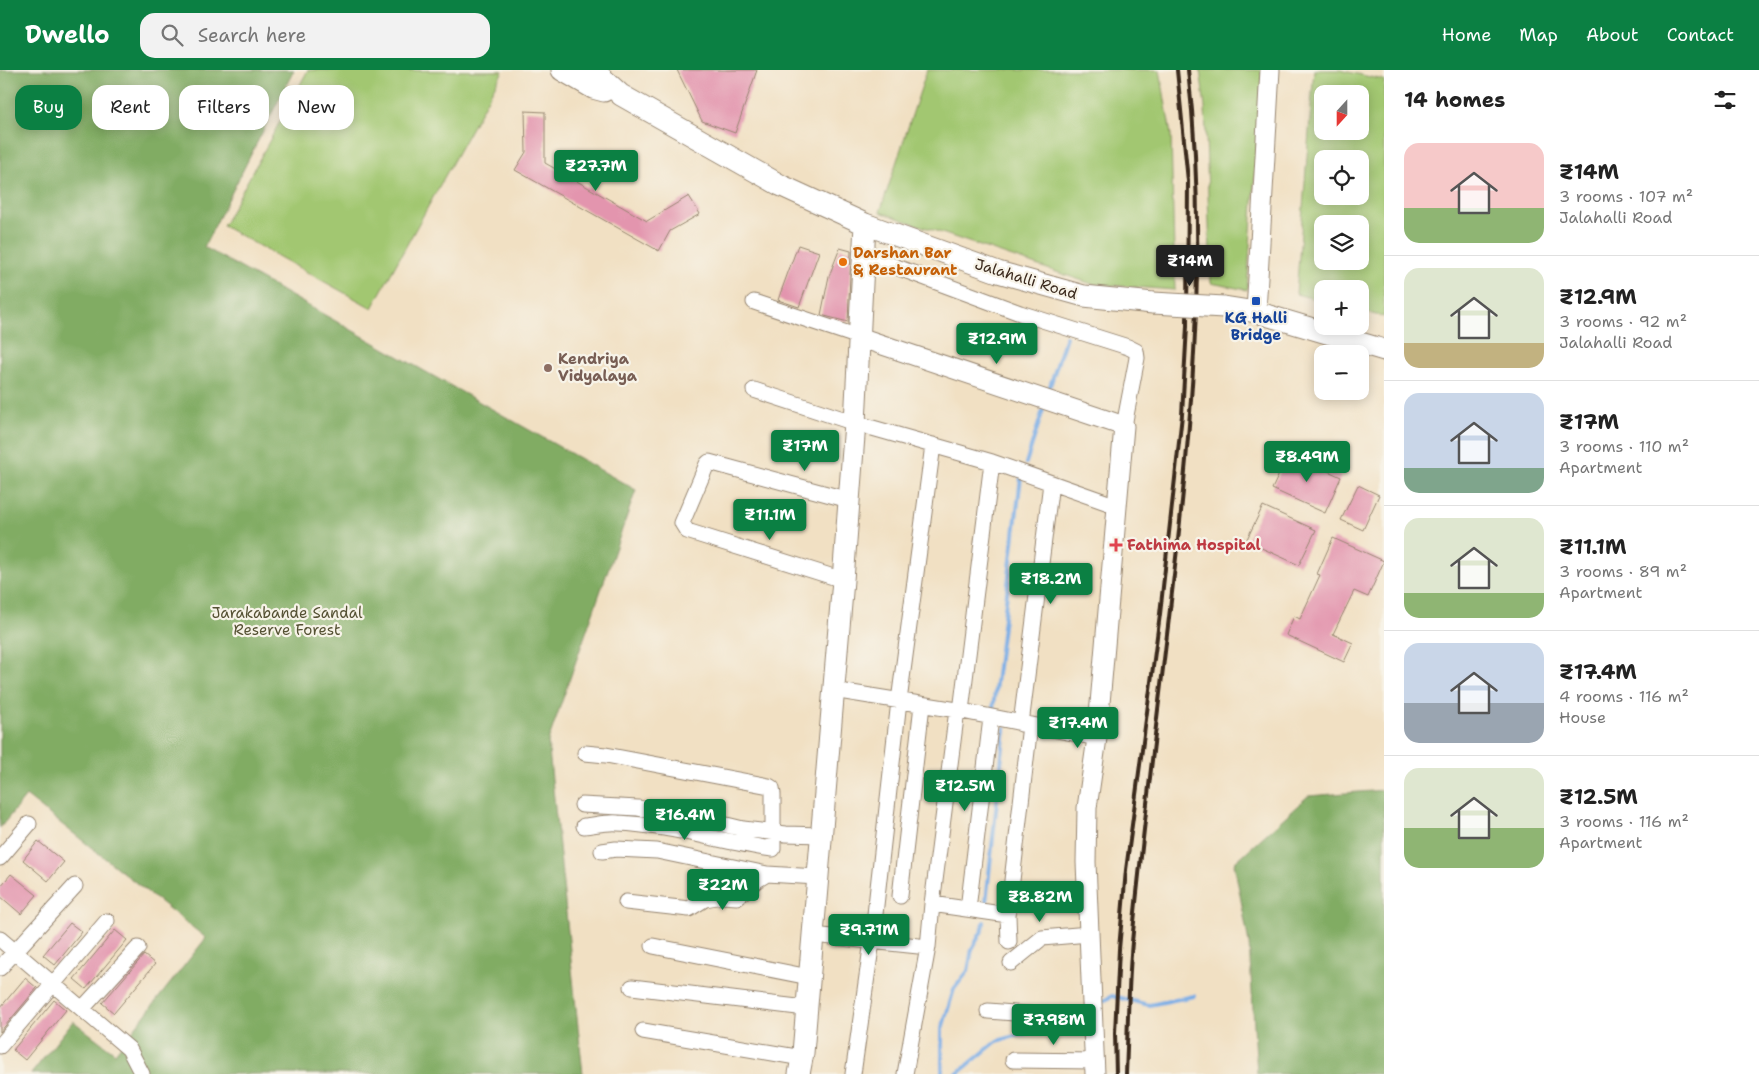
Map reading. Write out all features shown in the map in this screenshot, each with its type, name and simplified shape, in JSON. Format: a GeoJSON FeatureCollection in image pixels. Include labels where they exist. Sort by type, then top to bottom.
{"type":"FeatureCollection","features":[{"type":"Feature","properties":{"kind":"main road"},"geometry":{"type":"LineString","coordinates":[[562,70],[593,88],[621,95]]}},
{"type":"Feature","properties":{"kind":"main road","name":"Jalahalli Road"},"geometry":{"type":"LineString","coordinates":[[590,70],[600,76],[621,95],[780,186],[865,224],[998,272],[1084,296],[1153,304],[1224,307],[1256,312],[1384,350]]}},
{"type":"Feature","properties":{"kind":"main road"},"geometry":{"type":"LineString","coordinates":[[801,1066],[855,423],[865,224]]}},
{"type":"Feature","properties":{"kind":"street"},"geometry":{"type":"LineString","coordinates":[[1256,312],[1270,70]]}},
{"type":"Feature","properties":{"kind":"street"},"geometry":{"type":"LineString","coordinates":[[864,256],[1020,313],[1136,351],[1137,358],[1124,426],[1097,738],[1088,808],[1086,862],[1095,1068],[1018,1065]]}},
{"type":"Feature","properties":{"kind":"street"},"geometry":{"type":"LineString","coordinates":[[754,302],[1124,426]]}},
{"type":"Feature","properties":{"kind":"street"},"geometry":{"type":"LineString","coordinates":[[754,390],[855,423],[992,462],[1117,506]]}},
{"type":"Feature","properties":{"kind":"street"},"geometry":{"type":"LineString","coordinates":[[853,1074],[872,941],[899,701],[932,445]]}},
{"type":"Feature","properties":{"kind":"street"},"geometry":{"type":"LineString","coordinates":[[843,580],[687,531],[682,523],[700,480],[710,462],[849,500]]}},
{"type":"Feature","properties":{"kind":"street"},"geometry":{"type":"LineString","coordinates":[[905,1074],[928,947],[932,904],[992,462]]}},
{"type":"Feature","properties":{"kind":"street"},"geometry":{"type":"LineString","coordinates":[[1009,942],[1008,915],[1052,483]]}},
{"type":"Feature","properties":{"kind":"street"},"geometry":{"type":"LineString","coordinates":[[833,690],[922,704],[1097,738]]}},
{"type":"Feature","properties":{"kind":"street"},"geometry":{"type":"LineString","coordinates":[[900,896],[922,704]]}},
{"type":"Feature","properties":{"kind":"street"},"geometry":{"type":"LineString","coordinates":[[968,909],[991,718]]}},
{"type":"Feature","properties":{"kind":"street"},"geometry":{"type":"LineString","coordinates":[[584,826],[617,823],[667,829],[740,845],[773,849],[774,794],[769,786],[606,755],[585,753]]}},
{"type":"Feature","properties":{"kind":"street"},"geometry":{"type":"LineString","coordinates":[[582,805],[638,808],[743,829],[821,834]]}},
{"type":"Feature","properties":{"kind":"street"},"geometry":{"type":"LineString","coordinates":[[0,858],[29,824]]}},
{"type":"Feature","properties":{"kind":"street"},"geometry":{"type":"LineString","coordinates":[[602,852],[616,849],[657,851],[767,874],[818,877]]}},
{"type":"Feature","properties":{"kind":"street"},"geometry":{"type":"LineString","coordinates":[[626,902],[689,909],[705,899],[722,896],[737,897],[767,874]]}},
{"type":"Feature","properties":{"kind":"street"},"geometry":{"type":"LineString","coordinates":[[0,968],[75,886]]}},
{"type":"Feature","properties":{"kind":"street"},"geometry":{"type":"LineString","coordinates":[[932,904],[1008,915]]}},
{"type":"Feature","properties":{"kind":"street"},"geometry":{"type":"LineString","coordinates":[[0,1046],[107,921]]}},
{"type":"Feature","properties":{"kind":"street"},"geometry":{"type":"LineString","coordinates":[[1010,963],[1042,938],[1089,934]]}},
{"type":"Feature","properties":{"kind":"street"},"geometry":{"type":"LineString","coordinates":[[813,935],[928,947]]}},
{"type":"Feature","properties":{"kind":"street"},"geometry":{"type":"LineString","coordinates":[[0,939],[129,1049],[142,1074]]}},
{"type":"Feature","properties":{"kind":"street"},"geometry":{"type":"LineString","coordinates":[[654,946],[809,977]]}},
{"type":"Feature","properties":{"kind":"street"},"geometry":{"type":"LineString","coordinates":[[82,1009],[138,948]]}},
{"type":"Feature","properties":{"kind":"street"},"geometry":{"type":"LineString","coordinates":[[632,986],[806,1008]]}},
{"type":"Feature","properties":{"kind":"street"},"geometry":{"type":"LineString","coordinates":[[988,1011],[1093,1019]]}},
{"type":"Feature","properties":{"kind":"street"},"geometry":{"type":"LineString","coordinates":[[643,1031],[801,1066]]}},
{"type":"Feature","properties":{"kind":"green space","name":"Jarakabande Sandal Reserve Forest"},"geometry":{"type":"Polygon","coordinates":[[[0,70],[294,70],[286,85],[279,85],[279,100],[269,119],[269,85],[179,85],[179,130],[263,130],[204,247],[636,490],[548,741],[583,1074],[31,1074],[73,1021],[115,1053],[206,938],[26,796],[0,828],[0,70]]]}},
{"type":"Feature","properties":{"kind":"green space"},"geometry":{"type":"Polygon","coordinates":[[[308,70],[503,71],[372,308],[223,226],[279,123],[279,130],[354,130],[354,85],[300,85],[308,70]]]}},
{"type":"Feature","properties":{"kind":"green space"},"geometry":{"type":"Polygon","coordinates":[[[927,70],[1160,70],[1171,135],[1175,290],[1092,284],[880,212],[927,70]]]}},
{"type":"Feature","properties":{"kind":"green space"},"geometry":{"type":"Polygon","coordinates":[[[1200,70],[1262,70],[1247,290],[1211,283],[1205,107],[1200,70]]]}},
{"type":"Feature","properties":{"kind":"green space"},"geometry":{"type":"Polygon","coordinates":[[[1314,70],[1339,70],[1384,80],[1384,317],[1369,313],[1369,280],[1314,280],[1314,299],[1296,294],[1314,70]]]}},
{"type":"Feature","properties":{"kind":"green space"},"geometry":{"type":"Polygon","coordinates":[[[1384,790],[1384,1074],[1257,1074],[1249,943],[1234,863],[1308,796],[1384,790]]]}},
{"type":"Feature","properties":{"kind":"building"},"geometry":{"type":"Polygon","coordinates":[[[677,70],[757,70],[735,133],[702,121],[677,70]]]}},
{"type":"Feature","properties":{"kind":"building"},"geometry":{"type":"Polygon","coordinates":[[[525,111],[545,112],[545,163],[647,221],[689,196],[700,214],[670,231],[659,251],[515,170],[526,152],[525,111]]]}},
{"type":"Feature","properties":{"kind":"building"},"geometry":{"type":"Polygon","coordinates":[[[798,245],[819,252],[799,307],[778,300],[798,245]]]}},
{"type":"Feature","properties":{"kind":"building"},"geometry":{"type":"Polygon","coordinates":[[[840,248],[851,251],[848,322],[821,315],[829,276],[840,248]]]}},
{"type":"Feature","properties":{"kind":"building"},"geometry":{"type":"Polygon","coordinates":[[[1289,453],[1341,477],[1325,513],[1272,489],[1289,453]]]}},
{"type":"Feature","properties":{"kind":"building"},"geometry":{"type":"Polygon","coordinates":[[[1358,485],[1379,495],[1363,530],[1341,520],[1358,485]]]}},
{"type":"Feature","properties":{"kind":"building"},"geometry":{"type":"Polygon","coordinates":[[[1263,506],[1316,530],[1299,565],[1246,541],[1263,506]]]}},
{"type":"Feature","properties":{"kind":"building"},"geometry":{"type":"Polygon","coordinates":[[[1333,538],[1384,561],[1368,597],[1354,591],[1333,634],[1353,643],[1344,662],[1286,635],[1294,616],[1300,619],[1320,575],[1317,574],[1333,538]]]}},
{"type":"Feature","properties":{"kind":"building"},"geometry":{"type":"Polygon","coordinates":[[[38,841],[64,862],[48,881],[23,860],[38,841]]]}},
{"type":"Feature","properties":{"kind":"building"},"geometry":{"type":"Polygon","coordinates":[[[11,874],[37,895],[21,914],[0,896],[0,887],[11,874]]]}},
{"type":"Feature","properties":{"kind":"building"},"geometry":{"type":"Polygon","coordinates":[[[70,923],[82,932],[55,965],[43,955],[70,923]]]}},
{"type":"Feature","properties":{"kind":"building"},"geometry":{"type":"Polygon","coordinates":[[[115,930],[127,940],[86,989],[74,979],[115,930]]]}},
{"type":"Feature","properties":{"kind":"building"},"geometry":{"type":"Polygon","coordinates":[[[144,955],[155,964],[114,1013],[102,1003],[144,955]]]}},
{"type":"Feature","properties":{"kind":"building"},"geometry":{"type":"Polygon","coordinates":[[[25,978],[37,988],[0,1032],[0,1008],[25,978]]]}},
{"type":"Feature","properties":{"kind":"building"},"geometry":{"type":"Polygon","coordinates":[[[54,1000],[66,1010],[25,1060],[13,1050],[54,1000]]]}},
{"type":"Feature","properties":{"kind":"waterway"},"geometry":{"type":"LineString","coordinates":[[1049,389],[1066,337]]}},
{"type":"Feature","properties":{"kind":"waterway"},"geometry":{"type":"LineString","coordinates":[[1026,463],[1043,410]]}},
{"type":"Feature","properties":{"kind":"waterway"},"geometry":{"type":"LineString","coordinates":[[994,709],[1021,477]]}},
{"type":"Feature","properties":{"kind":"waterway"},"geometry":{"type":"LineString","coordinates":[[986,902],[1005,728]]}},
{"type":"Feature","properties":{"kind":"waterway"},"geometry":{"type":"LineString","coordinates":[[942,1074],[942,1029],[954,989],[968,971],[972,949],[983,929],[984,922]]}},
{"type":"Feature","properties":{"kind":"waterway"},"geometry":{"type":"LineString","coordinates":[[1098,1004],[1112,996],[1149,1005],[1194,996]]}},
{"type":"Feature","properties":{"kind":"waterway"},"geometry":{"type":"LineString","coordinates":[[957,1074],[997,1041],[1064,1023]]}},
{"type":"Feature","properties":{"kind":"railway"},"geometry":{"type":"LineString","coordinates":[[1116,1074],[1115,1033],[1119,949],[1126,870],[1160,614],[1182,415],[1187,326],[1188,181],[1177,70]]}},
{"type":"Feature","properties":{"kind":"railway"},"geometry":{"type":"LineString","coordinates":[[1126,1074],[1132,942],[1178,540],[1193,364],[1197,247],[1196,188],[1188,70]]}},
{"type":"Feature","properties":{"kind":"place","name":"Darshan Bar & Restaurant"},"geometry":{"type":"Point","coordinates":[843,262]}},
{"type":"Feature","properties":{"kind":"place","name":"KG Halli Bridge"},"geometry":{"type":"Point","coordinates":[1256,301]}},
{"type":"Feature","properties":{"kind":"place","name":"Kendriya Vidyalaya"},"geometry":{"type":"Point","coordinates":[548,368]}},
{"type":"Feature","properties":{"kind":"place","name":"Fathima Hospital"},"geometry":{"type":"Point","coordinates":[1116,545]}}]}
